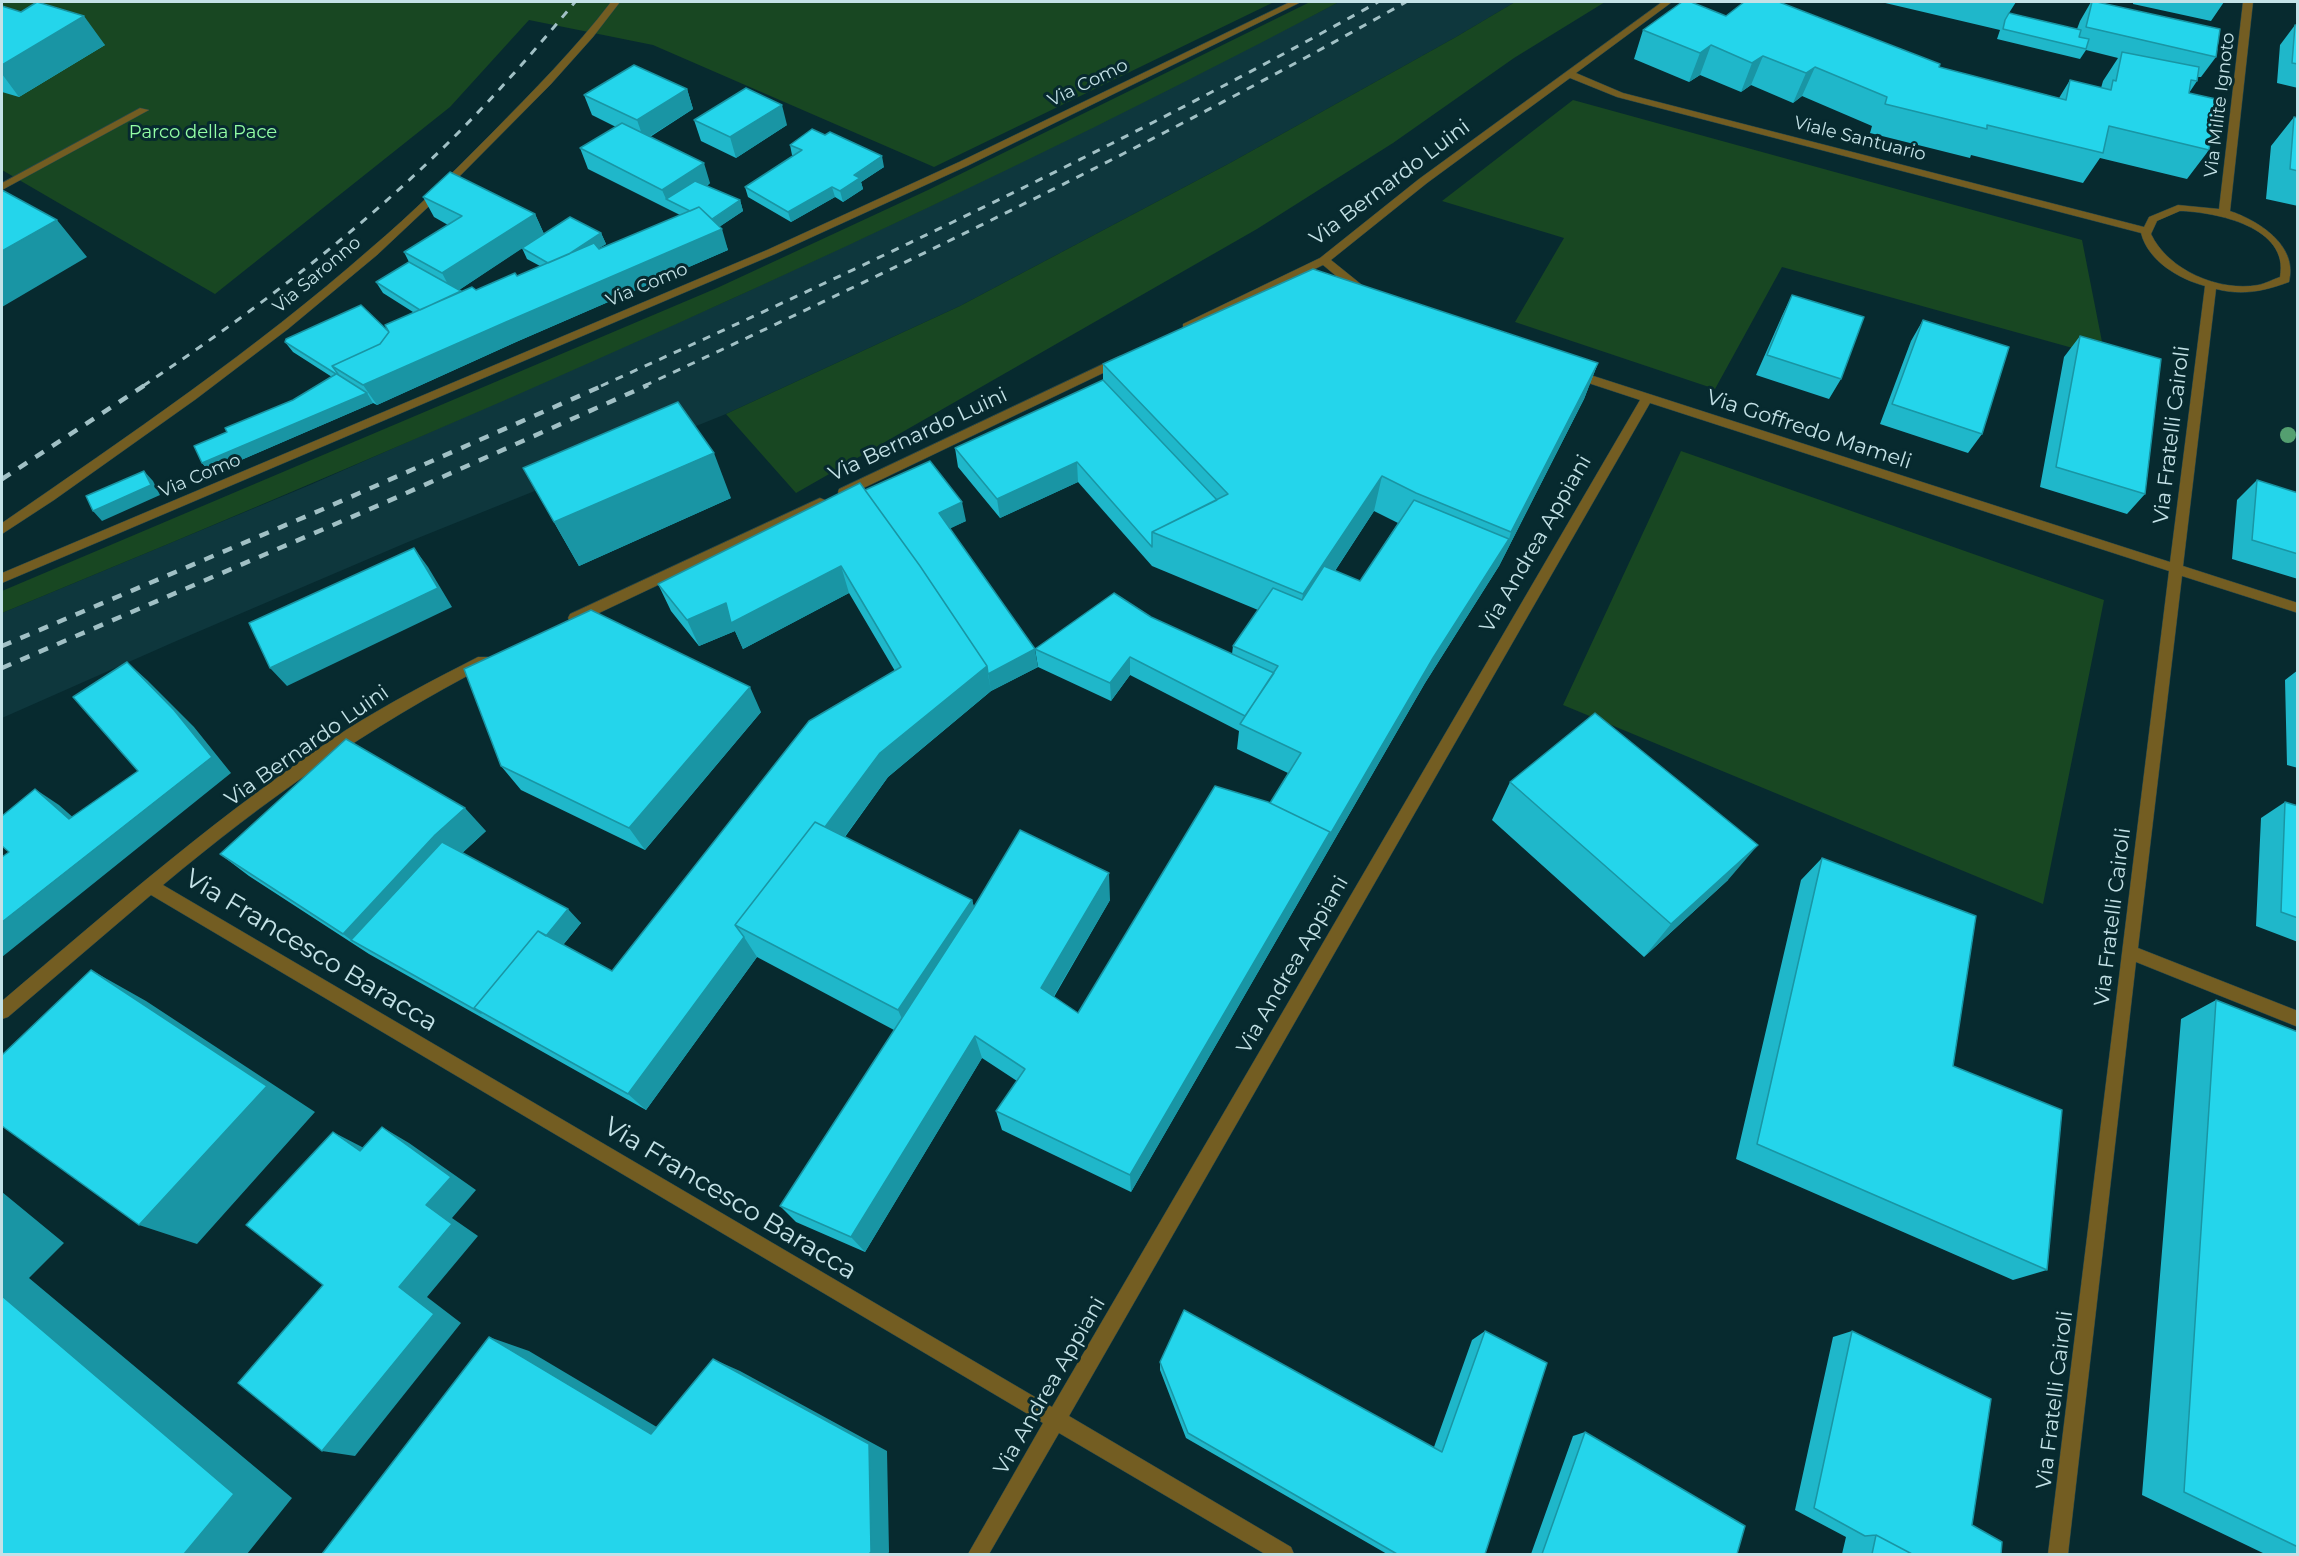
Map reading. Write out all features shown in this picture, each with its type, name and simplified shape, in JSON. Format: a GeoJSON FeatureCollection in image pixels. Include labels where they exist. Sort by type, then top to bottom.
{"type":"FeatureCollection","features":[{"type":"Feature","properties":{"kind":"street","name":"Via Saronno"},"geometry":{"type":"LineString","coordinates":[[2,529],[272,336],[374,252],[430,201],[509,121],[581,45],[615,2]]}},
{"type":"Feature","properties":{"kind":"street","name":"Via Como"},"geometry":{"type":"LineString","coordinates":[[2,578],[771,252],[963,164],[1296,2]]}},
{"type":"Feature","properties":{"kind":"street","name":"Via Bernardo Luini"},"geometry":{"type":"LineString","coordinates":[[1176,332],[1323,260],[1423,182],[1667,2]]}},
{"type":"Feature","properties":{"kind":"street","name":"Via Milite Ignoto"},"geometry":{"type":"LineString","coordinates":[[2224,213],[2248,2]]}},
{"type":"Feature","properties":{"kind":"street","name":"Viale Santuario"},"geometry":{"type":"LineString","coordinates":[[1569,74],[1620,95],[2146,231]]}},
{"type":"Feature","properties":{"kind":"street"},"geometry":{"type":"LineString","coordinates":[[2,187],[144,110]]}},
{"type":"Feature","properties":{"kind":"street"},"geometry":{"type":"LineString","coordinates":[[2192,208],[2224,213],[2252,224],[2275,239],[2294,268],[2285,279],[2266,288],[2238,290],[2211,285],[2191,278],[2165,263],[2149,245],[2146,231],[2149,221],[2155,215],[2166,211],[2192,208]]}},
{"type":"Feature","properties":{"kind":"street"},"geometry":{"type":"LineString","coordinates":[[1323,260],[1375,302]]}},
{"type":"Feature","properties":{"kind":"street","name":"Via Fratelli Cairoli"},"geometry":{"type":"LineString","coordinates":[[2058,1554],[2211,285]]}},
{"type":"Feature","properties":{"kind":"street","name":"Via Bernardo Luini"},"geometry":{"type":"LineString","coordinates":[[564,623],[1134,353]]}},
{"type":"Feature","properties":{"kind":"street","name":"Via Goffredo Mameli"},"geometry":{"type":"LineString","coordinates":[[1559,369],[2298,608]]}},
{"type":"Feature","properties":{"kind":"street","name":"Via Andrea Appiani"},"geometry":{"type":"LineString","coordinates":[[978,1554],[1647,398]]}},
{"type":"Feature","properties":{"kind":"street","name":"Via Bernardo Luini"},"geometry":{"type":"LineString","coordinates":[[2,1011],[150,886],[274,788],[354,731],[436,683],[500,653]]}},
{"type":"Feature","properties":{"kind":"street","name":"Via Francesco Baracca"},"geometry":{"type":"LineString","coordinates":[[150,886],[1284,1554]]}},
{"type":"Feature","properties":{"kind":"street"},"geometry":{"type":"LineString","coordinates":[[2129,952],[2298,1019]]}},
{"type":"Feature","properties":{"kind":"shaded area"},"geometry":{"type":"Polygon","coordinates":[[[1339,2],[1515,2],[1230,163],[960,306],[726,414],[408,542],[2,718],[2,613],[310,485],[731,299],[920,211],[1339,2]]]}},
{"type":"Feature","properties":{"kind":"green space","name":"Parco della Pace"},"geometry":{"type":"Polygon","coordinates":[[[2,2],[1274,2],[934,167],[653,45],[529,20],[450,107],[215,294],[2,170],[2,2]]]}},
{"type":"Feature","properties":{"kind":"green space"},"geometry":{"type":"Polygon","coordinates":[[[1310,2],[1339,2],[1011,168],[845,247],[510,398],[2,613],[2,591],[717,288],[928,190],[1310,2]]]}},
{"type":"Feature","properties":{"kind":"green space"},"geometry":{"type":"Polygon","coordinates":[[[1515,2],[1605,2],[1514,58],[1393,143],[1257,229],[796,493],[726,414],[960,306],[1230,163],[1515,2]]]}},
{"type":"Feature","properties":{"kind":"green space"},"geometry":{"type":"Polygon","coordinates":[[[1573,100],[2082,240],[2105,357],[1782,267],[1715,389],[1515,322],[1564,238],[1442,201],[1573,100]]]}},
{"type":"Feature","properties":{"kind":"green space"},"geometry":{"type":"Polygon","coordinates":[[[1681,451],[2104,600],[2043,904],[1563,705],[1681,451]]]}},
{"type":"Feature","properties":{"kind":"building"},"geometry":{"type":"Polygon","coordinates":[[[37,2],[84,16],[2,65],[2,6],[21,12],[37,2]]]}},
{"type":"Feature","properties":{"kind":"building"},"geometry":{"type":"Polygon","coordinates":[[[1682,2],[1691,2],[1726,16],[1744,2],[1779,2],[1940,64],[1939,67],[2066,100],[2070,80],[2111,90],[2113,80],[2116,81],[2122,52],[2199,67],[2197,81],[2191,80],[2189,93],[2216,99],[2209,150],[2109,126],[2103,153],[1987,125],[1987,129],[1885,104],[1887,97],[1815,67],[1806,73],[1763,56],[1752,63],[1711,45],[1700,53],[1643,30],[1682,2]]]}},
{"type":"Feature","properties":{"kind":"building"},"geometry":{"type":"Polygon","coordinates":[[[2092,2],[2220,29],[2216,57],[2086,27],[2092,2]]]}},
{"type":"Feature","properties":{"kind":"building"},"geometry":{"type":"Polygon","coordinates":[[[2009,13],[2081,30],[2079,37],[2089,39],[2086,49],[2003,29],[2009,13]]]}},
{"type":"Feature","properties":{"kind":"building"},"geometry":{"type":"Polygon","coordinates":[[[2295,25],[2298,25],[2298,64],[2292,63],[2295,25]]]}},
{"type":"Feature","properties":{"kind":"building"},"geometry":{"type":"Polygon","coordinates":[[[634,65],[687,89],[637,120],[584,95],[634,65]]]}},
{"type":"Feature","properties":{"kind":"building"},"geometry":{"type":"Polygon","coordinates":[[[746,88],[782,105],[730,137],[694,120],[746,88]]]}},
{"type":"Feature","properties":{"kind":"building"},"geometry":{"type":"Polygon","coordinates":[[[2294,117],[2298,118],[2298,171],[2290,169],[2294,117]]]}},
{"type":"Feature","properties":{"kind":"building"},"geometry":{"type":"Polygon","coordinates":[[[622,123],[704,163],[662,190],[580,148],[622,123]]]}},
{"type":"Feature","properties":{"kind":"building"},"geometry":{"type":"Polygon","coordinates":[[[812,129],[825,135],[830,132],[882,156],[854,175],[860,178],[840,191],[832,187],[788,212],[745,187],[802,150],[790,145],[812,129]]]}},
{"type":"Feature","properties":{"kind":"building"},"geometry":{"type":"Polygon","coordinates":[[[450,172],[535,214],[442,273],[404,252],[462,216],[423,197],[450,172]]]}},
{"type":"Feature","properties":{"kind":"building"},"geometry":{"type":"Polygon","coordinates":[[[695,181],[740,200],[712,219],[699,207],[690,211],[666,199],[695,181]]]}},
{"type":"Feature","properties":{"kind":"building"},"geometry":{"type":"Polygon","coordinates":[[[2,190],[57,220],[2,251],[2,190]]]}},
{"type":"Feature","properties":{"kind":"building"},"geometry":{"type":"Polygon","coordinates":[[[699,207],[722,229],[363,385],[332,366],[380,344],[389,332],[385,325],[472,287],[476,290],[515,273],[517,276],[594,243],[599,249],[699,207]]]}},
{"type":"Feature","properties":{"kind":"building"},"geometry":{"type":"Polygon","coordinates":[[[570,217],[601,233],[569,254],[548,263],[522,248],[570,217]]]}},
{"type":"Feature","properties":{"kind":"building"},"geometry":{"type":"Polygon","coordinates":[[[409,262],[461,291],[420,310],[376,282],[409,262]]]}},
{"type":"Feature","properties":{"kind":"building"},"geometry":{"type":"Polygon","coordinates":[[[1313,269],[1598,363],[1511,532],[1416,493],[1382,476],[1303,594],[1152,532],[1228,494],[1103,364],[1313,269]]]}},
{"type":"Feature","properties":{"kind":"building"},"geometry":{"type":"Polygon","coordinates":[[[1792,295],[1864,317],[1841,379],[1767,355],[1792,295]]]}},
{"type":"Feature","properties":{"kind":"building"},"geometry":{"type":"Polygon","coordinates":[[[361,305],[389,332],[380,344],[332,366],[337,374],[367,393],[202,463],[194,446],[227,432],[225,428],[293,400],[336,374],[285,342],[286,339],[361,305]]]}},
{"type":"Feature","properties":{"kind":"building"},"geometry":{"type":"Polygon","coordinates":[[[1923,320],[2009,347],[1982,434],[1892,404],[1923,320]]]}},
{"type":"Feature","properties":{"kind":"building"},"geometry":{"type":"Polygon","coordinates":[[[2080,336],[2161,359],[2145,494],[2056,467],[2080,336]]]}},
{"type":"Feature","properties":{"kind":"building"},"geometry":{"type":"Polygon","coordinates":[[[1103,380],[1217,500],[1152,532],[1152,547],[1077,462],[997,499],[955,448],[1103,380]]]}},
{"type":"Feature","properties":{"kind":"building"},"geometry":{"type":"Polygon","coordinates":[[[678,402],[714,453],[554,522],[523,468],[678,402]]]}},
{"type":"Feature","properties":{"kind":"building"},"geometry":{"type":"Polygon","coordinates":[[[930,461],[962,502],[939,513],[1035,649],[988,674],[987,666],[920,566],[865,490],[930,461]]]}},
{"type":"Feature","properties":{"kind":"building"},"geometry":{"type":"Polygon","coordinates":[[[144,471],[151,485],[93,511],[86,496],[144,471]]]}},
{"type":"Feature","properties":{"kind":"building"},"geometry":{"type":"Polygon","coordinates":[[[2257,480],[2298,493],[2298,554],[2252,540],[2257,480]]]}},
{"type":"Feature","properties":{"kind":"building"},"geometry":{"type":"Polygon","coordinates":[[[860,483],[920,566],[987,666],[880,753],[825,827],[815,822],[735,925],[744,937],[628,1094],[474,1008],[538,931],[612,971],[809,721],[901,667],[841,566],[731,623],[726,603],[687,620],[658,584],[860,483]]]}},
{"type":"Feature","properties":{"kind":"building"},"geometry":{"type":"Polygon","coordinates":[[[1414,500],[1509,539],[1433,658],[1328,838],[1330,832],[1270,803],[1301,753],[1240,724],[1278,666],[1233,646],[1273,588],[1302,600],[1324,566],[1360,581],[1414,500]]]}},
{"type":"Feature","properties":{"kind":"building"},"geometry":{"type":"Polygon","coordinates":[[[414,548],[438,588],[270,668],[249,623],[414,548]]]}},
{"type":"Feature","properties":{"kind":"building"},"geometry":{"type":"Polygon","coordinates":[[[1114,593],[1151,617],[1274,673],[1245,716],[1130,657],[1110,683],[1035,649],[1114,593]]]}},
{"type":"Feature","properties":{"kind":"building"},"geometry":{"type":"Polygon","coordinates":[[[591,610],[750,687],[629,828],[501,766],[464,669],[591,610]]]}},
{"type":"Feature","properties":{"kind":"building"},"geometry":{"type":"Polygon","coordinates":[[[127,662],[174,710],[212,757],[2,922],[2,857],[9,852],[2,846],[2,816],[35,789],[69,819],[138,771],[73,697],[127,662]]]}},
{"type":"Feature","properties":{"kind":"building"},"geometry":{"type":"Polygon","coordinates":[[[1595,713],[1758,845],[1671,924],[1510,782],[1595,713]]]}},
{"type":"Feature","properties":{"kind":"building"},"geometry":{"type":"Polygon","coordinates":[[[346,739],[465,808],[435,835],[343,934],[220,854],[346,739]]]}},
{"type":"Feature","properties":{"kind":"building"},"geometry":{"type":"Polygon","coordinates":[[[1215,786],[1268,802],[1330,832],[1130,1175],[996,1111],[1025,1069],[975,1036],[851,1237],[780,1206],[974,907],[1020,830],[1109,873],[1041,988],[1078,1013],[1215,786]]]}},
{"type":"Feature","properties":{"kind":"building"},"geometry":{"type":"Polygon","coordinates":[[[2285,802],[2298,806],[2298,918],[2281,912],[2285,802]]]}},
{"type":"Feature","properties":{"kind":"building"},"geometry":{"type":"Polygon","coordinates":[[[815,822],[972,900],[898,1010],[735,925],[815,822]]]}},
{"type":"Feature","properties":{"kind":"building"},"geometry":{"type":"Polygon","coordinates":[[[442,842],[568,909],[546,936],[538,931],[474,1008],[481,1013],[351,940],[442,842]]]}},
{"type":"Feature","properties":{"kind":"building"},"geometry":{"type":"Polygon","coordinates":[[[1822,858],[1976,916],[1953,1066],[2062,1110],[2047,1270],[1757,1144],[1822,858]]]}},
{"type":"Feature","properties":{"kind":"building"},"geometry":{"type":"Polygon","coordinates":[[[91,970],[267,1086],[139,1225],[2,1126],[2,1055],[91,970]]]}},
{"type":"Feature","properties":{"kind":"building"},"geometry":{"type":"Polygon","coordinates":[[[2216,1000],[2298,1032],[2298,1547],[2184,1492],[2216,1000]]]}},
{"type":"Feature","properties":{"kind":"building"},"geometry":{"type":"Polygon","coordinates":[[[382,1127],[451,1177],[426,1205],[452,1224],[399,1287],[434,1314],[322,1451],[238,1383],[323,1285],[246,1225],[333,1132],[360,1151],[382,1127]]]}},
{"type":"Feature","properties":{"kind":"building"},"geometry":{"type":"Polygon","coordinates":[[[2,1296],[234,1494],[184,1554],[2,1554],[2,1296]]]}},
{"type":"Feature","properties":{"kind":"building"},"geometry":{"type":"Polygon","coordinates":[[[1184,1310],[1442,1452],[1485,1331],[1547,1363],[1485,1554],[1397,1554],[1188,1433],[1160,1362],[1184,1310]]]}},
{"type":"Feature","properties":{"kind":"building"},"geometry":{"type":"Polygon","coordinates":[[[1852,1331],[1991,1399],[1972,1525],[2002,1542],[2001,1554],[1912,1554],[1876,1535],[1865,1536],[1814,1508],[1852,1331]]]}},
{"type":"Feature","properties":{"kind":"building"},"geometry":{"type":"Polygon","coordinates":[[[489,1337],[651,1434],[713,1359],[869,1444],[871,1552],[869,1554],[322,1554],[489,1337]]]}},
{"type":"Feature","properties":{"kind":"building"},"geometry":{"type":"Polygon","coordinates":[[[1585,1432],[1745,1526],[1737,1554],[1542,1554],[1585,1432]]]}},
{"type":"Feature","properties":{"kind":"building"},"geometry":{"type":"Polygon","coordinates":[[[1876,1535],[1912,1554],[1872,1554],[1876,1535]]]}},
{"type":"Feature","properties":{"kind":"railway"},"geometry":{"type":"LineString","coordinates":[[143,386],[224,330],[304,270],[381,206],[469,122],[516,72],[575,2]]}},
{"type":"Feature","properties":{"kind":"railway"},"geometry":{"type":"LineString","coordinates":[[601,386],[798,296],[994,202],[1187,105],[1378,2]]}},
{"type":"Feature","properties":{"kind":"railway"},"geometry":{"type":"LineString","coordinates":[[644,386],[1029,201],[1219,104],[1406,2]]}},
{"type":"Feature","properties":{"kind":"railway"},"geometry":{"type":"LineString","coordinates":[[2,479],[145,385]]}},
{"type":"Feature","properties":{"kind":"railway"},"geometry":{"type":"LineString","coordinates":[[2,646],[321,510],[604,385]]}},
{"type":"Feature","properties":{"kind":"railway"},"geometry":{"type":"LineString","coordinates":[[2,668],[384,503],[648,385]]}}]}
